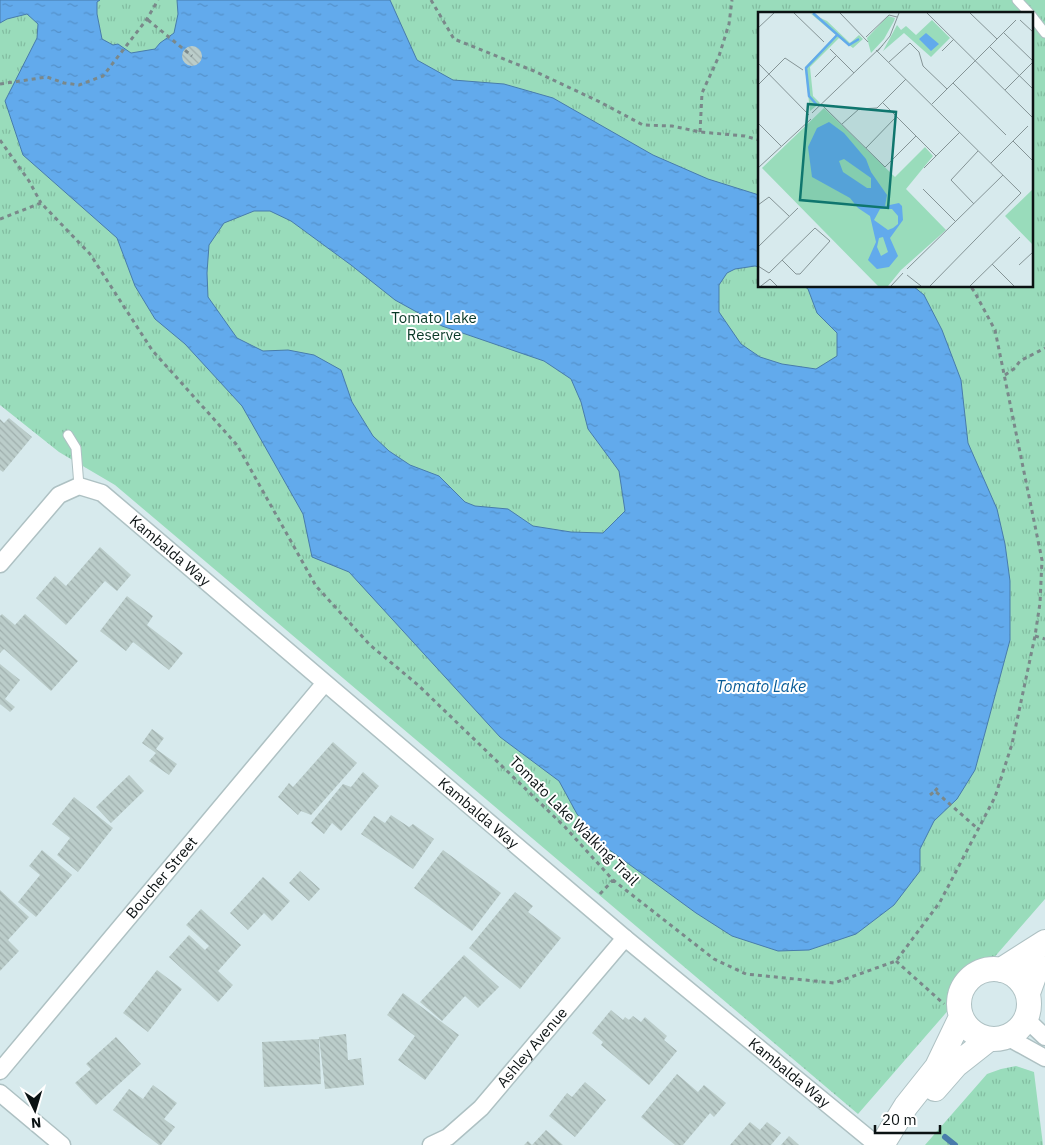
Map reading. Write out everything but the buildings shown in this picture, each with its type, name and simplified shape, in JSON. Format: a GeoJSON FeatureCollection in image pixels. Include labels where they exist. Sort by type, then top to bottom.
{"type":"FeatureCollection","features":[{"type":"Feature","properties":{"kind":"street"},"geometry":{"type":"LineString","coordinates":[[0,564],[59,495],[79,486]]}},
{"type":"Feature","properties":{"kind":"street","name":"Kambalda Way"},"geometry":{"type":"LineString","coordinates":[[79,486],[102,493],[324,684],[625,938],[877,1145]]}},
{"type":"Feature","properties":{"kind":"street","name":"Boucher Street"},"geometry":{"type":"LineString","coordinates":[[0,1071],[324,684]]}},
{"type":"Feature","properties":{"kind":"street","name":"Ashley Avenue"},"geometry":{"type":"LineString","coordinates":[[431,1145],[448,1137],[481,1108],[625,938]]}},
{"type":"Feature","properties":{"kind":"street"},"geometry":{"type":"LineString","coordinates":[[1001,970],[1045,942]]}},
{"type":"Feature","properties":{"kind":"street"},"geometry":{"type":"LineString","coordinates":[[1028,993],[1045,946]]}},
{"type":"Feature","properties":{"kind":"street"},"geometry":{"type":"LineString","coordinates":[[990,969],[1001,970],[1017,978],[1024,985],[1028,993],[1029,1002],[1026,1019],[1015,1033],[998,1038],[956,1064],[917,1111],[883,1145],[906,1106],[937,1066],[964,986],[980,972],[990,969]]}},
{"type":"Feature","properties":{"kind":"street"},"geometry":{"type":"LineString","coordinates":[[955,1012],[972,1032],[980,1037],[998,1038],[1045,1058]]}},
{"type":"Feature","properties":{"kind":"street"},"geometry":{"type":"LineString","coordinates":[[1026,1019],[1045,1037]]}},
{"type":"Feature","properties":{"kind":"street"},"geometry":{"type":"LineString","coordinates":[[0,1093],[62,1145]]}},
{"type":"Feature","properties":{"kind":"lane"},"geometry":{"type":"LineString","coordinates":[[1017,0],[1029,12]]}},
{"type":"Feature","properties":{"kind":"lane"},"geometry":{"type":"LineString","coordinates":[[1032,15],[1045,33]]}},
{"type":"Feature","properties":{"kind":"lane"},"geometry":{"type":"LineString","coordinates":[[68,435],[76,448],[79,486]]}},
{"type":"Feature","properties":{"kind":"path"},"geometry":{"type":"LineString","coordinates":[[0,84],[46,77],[64,83],[79,85],[103,76],[148,20],[158,0]]}},
{"type":"Feature","properties":{"kind":"path"},"geometry":{"type":"LineString","coordinates":[[431,0],[454,39],[534,71],[644,125],[672,126],[700,132],[745,136],[758,140]]}},
{"type":"Feature","properties":{"kind":"path"},"geometry":{"type":"LineString","coordinates":[[700,132],[702,93],[719,56],[729,24],[732,0]]}},
{"type":"Feature","properties":{"kind":"path"},"geometry":{"type":"LineString","coordinates":[[148,20],[192,56]]}},
{"type":"Feature","properties":{"kind":"path","name":"Tomato Lake Walking Trail"},"geometry":{"type":"LineString","coordinates":[[0,140],[29,181],[41,203],[90,254],[152,350],[237,445],[316,586],[370,645],[418,685],[565,827],[614,880],[714,959],[746,974],[834,983],[896,961]]}},
{"type":"Feature","properties":{"kind":"path"},"geometry":{"type":"LineString","coordinates":[[0,219],[41,203]]}},
{"type":"Feature","properties":{"kind":"path"},"geometry":{"type":"LineString","coordinates":[[955,1012],[896,961],[940,902],[995,797],[1012,744],[1034,636],[1040,603],[1042,560],[995,330],[972,288]]}},
{"type":"Feature","properties":{"kind":"path"},"geometry":{"type":"LineString","coordinates":[[1005,375],[1015,368],[1020,361],[1045,348]]}},
{"type":"Feature","properties":{"kind":"path"},"geometry":{"type":"LineString","coordinates":[[1034,636],[1045,639]]}},
{"type":"Feature","properties":{"kind":"path"},"geometry":{"type":"LineString","coordinates":[[930,795],[940,785]]}},
{"type":"Feature","properties":{"kind":"path"},"geometry":{"type":"LineString","coordinates":[[935,791],[978,830]]}},
{"type":"Feature","properties":{"kind":"path"},"geometry":{"type":"LineString","coordinates":[[600,894],[614,880]]}},
{"type":"Feature","properties":{"kind":"green space","name":"Tomato Lake"},"geometry":{"type":"Polygon","coordinates":[[[0,0],[1045,0],[1045,899],[858,1114],[115,485],[59,452],[0,405],[0,0]]]}},
{"type":"Feature","properties":{"kind":"green space"},"geometry":{"type":"Polygon","coordinates":[[[1016,1066],[1034,1072],[1043,1145],[925,1145],[987,1074],[1016,1066]]]}},
{"type":"Feature","properties":{"kind":"water","name":"Tomato Lake"},"geometry":{"type":"Polygon","coordinates":[[[0,0],[100,0],[97,2],[97,14],[102,39],[113,45],[118,44],[131,53],[155,49],[174,33],[178,14],[177,0],[390,0],[417,60],[453,80],[504,84],[553,98],[653,155],[708,179],[758,195],[758,267],[735,269],[727,273],[719,285],[719,312],[741,344],[760,357],[782,364],[816,369],[837,356],[837,333],[817,313],[807,288],[915,288],[924,295],[942,330],[961,380],[968,443],[997,509],[1005,544],[1010,581],[1010,640],[975,770],[957,799],[934,821],[920,849],[920,871],[894,905],[856,934],[809,950],[778,951],[732,936],[696,913],[600,843],[577,814],[559,781],[500,737],[349,572],[312,557],[303,514],[242,406],[185,344],[155,319],[135,286],[117,238],[23,155],[5,101],[37,38],[38,24],[27,14],[7,19],[0,23],[0,0]],[[254,211],[224,223],[209,245],[208,297],[237,338],[263,351],[288,350],[314,355],[341,370],[352,402],[373,436],[389,451],[410,465],[439,476],[465,502],[475,506],[508,509],[533,526],[571,532],[603,533],[625,511],[619,471],[588,429],[581,402],[571,379],[544,361],[442,326],[395,300],[291,221],[270,211],[254,211]]]}},
{"type":"Feature","properties":{"kind":"waterway"},"geometry":{"type":"LineString","coordinates":[[945,1137],[955,1145]]}},
{"type":"Feature","properties":{"kind":"park label","name":"Tomato Lake Reserve"},"geometry":{"type":"Point","coordinates":[434,326]}}]}
